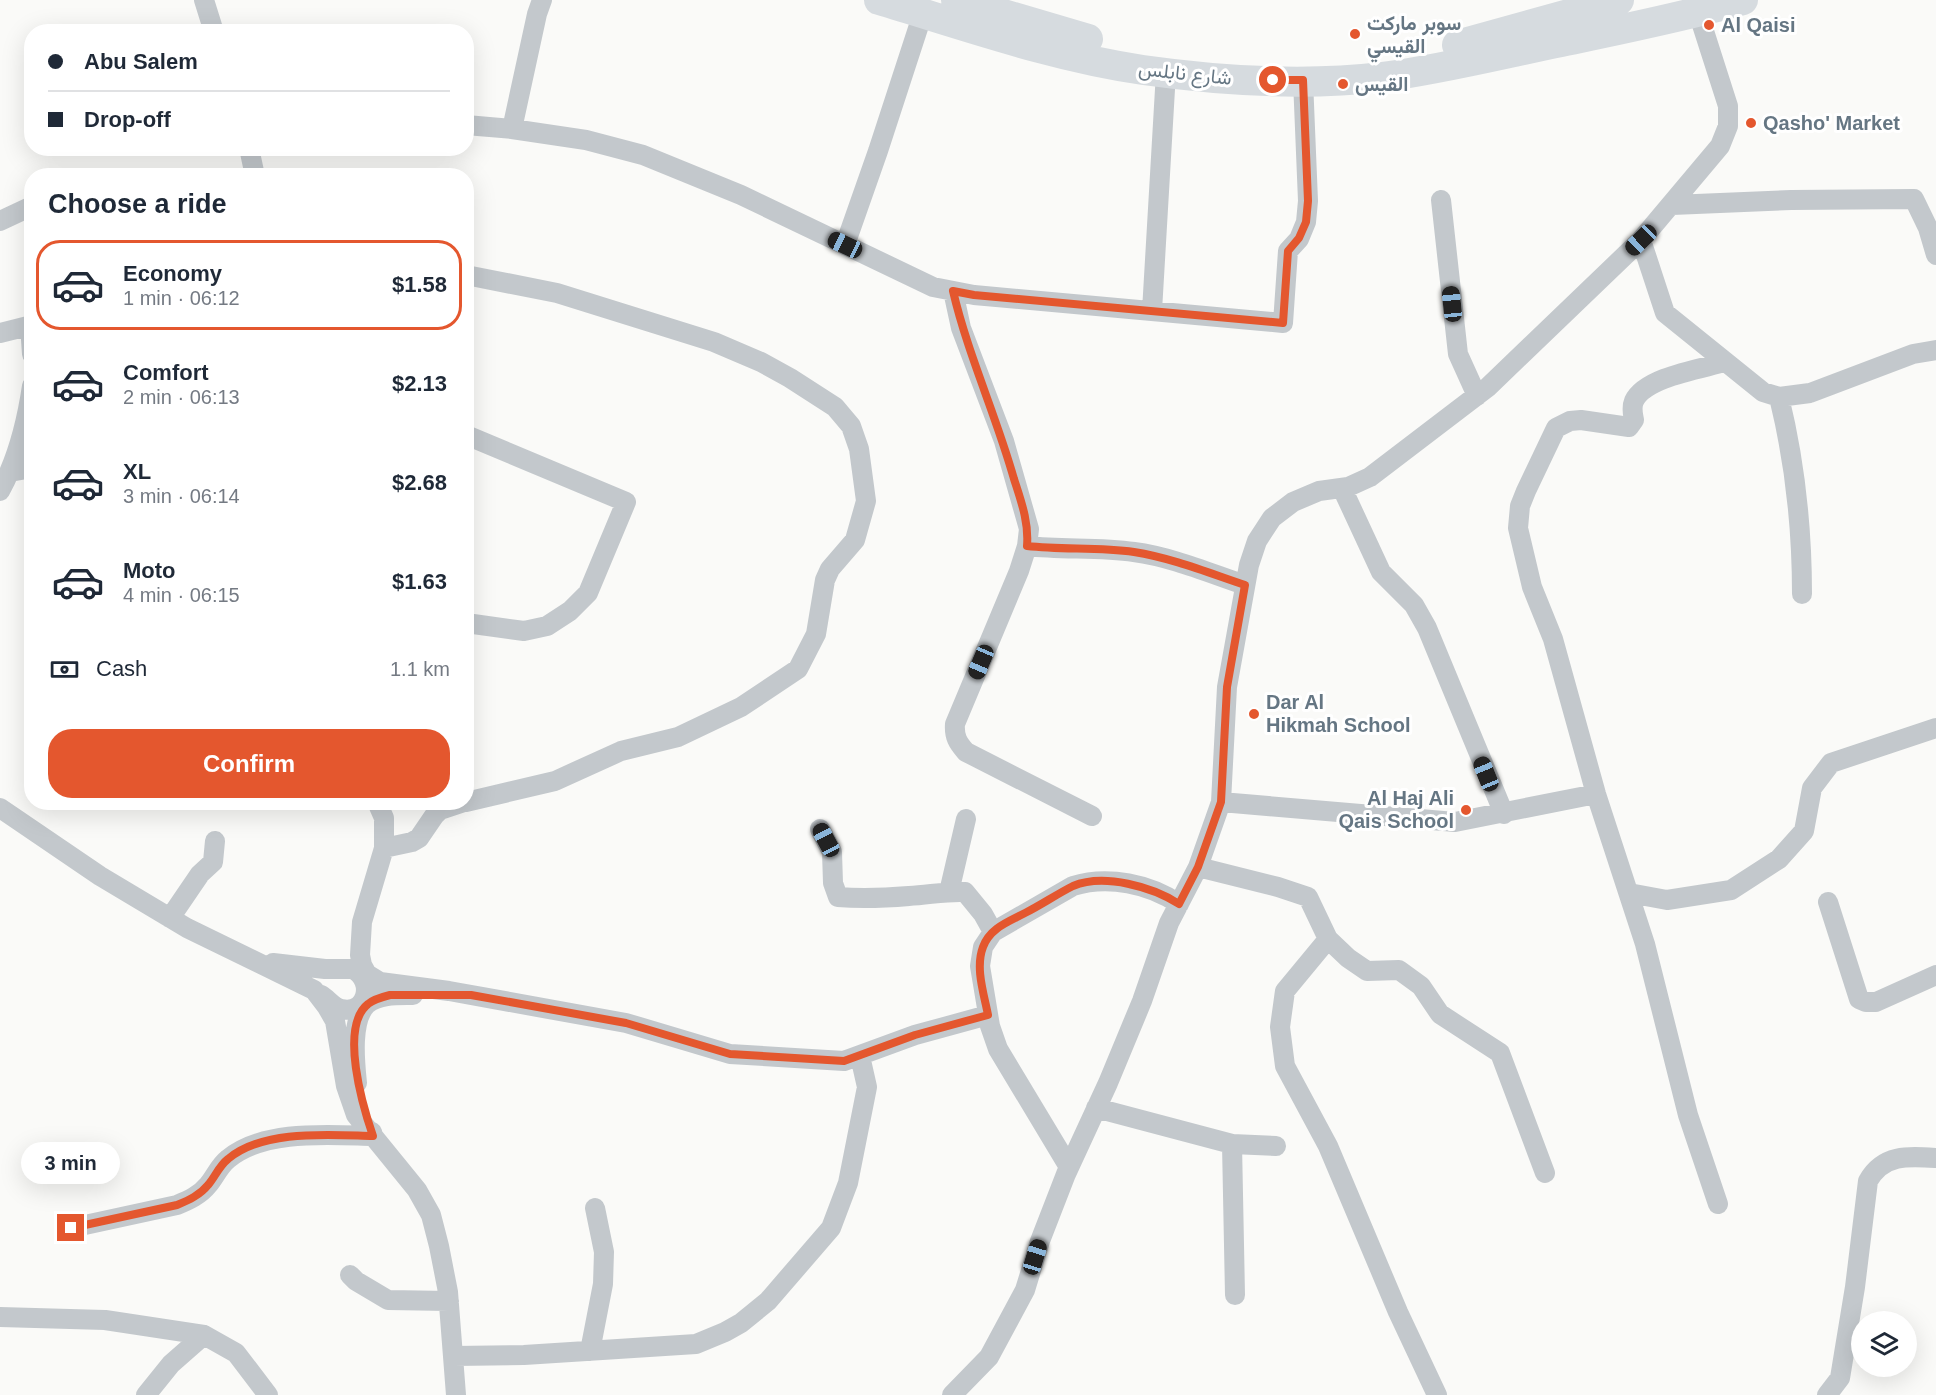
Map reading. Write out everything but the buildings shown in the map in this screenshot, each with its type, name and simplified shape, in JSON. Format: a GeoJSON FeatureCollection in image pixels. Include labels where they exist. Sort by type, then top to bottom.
{"type":"FeatureCollection","features":[{"type":"Feature","properties":{"kind":"main road","name":"شارع نابلس"},"geometry":{"type":"LineString","coordinates":[[879,0],[1072,57],[1166,72],[1231,79],[1303,80],[1341,80],[1384,76],[1466,62],[1696,7],[1743,0]]}},
{"type":"Feature","properties":{"kind":"main road","name":"شارع نابلس"},"geometry":{"type":"LineString","coordinates":[[956,0],[1073,36],[1116,45],[1197,57],[1274,64],[1325,63],[1452,46],[1619,0]]}},
{"type":"Feature","properties":{"kind":"street"},"geometry":{"type":"LineString","coordinates":[[204,0],[212,24]]}},
{"type":"Feature","properties":{"kind":"street"},"geometry":{"type":"LineString","coordinates":[[512,129],[542,0]]}},
{"type":"Feature","properties":{"kind":"street"},"geometry":{"type":"LineString","coordinates":[[952,1395],[989,1357],[1025,1290],[1040,1241],[1142,1001],[1169,923],[1198,867],[1221,802],[1227,687],[1249,565],[1257,542],[1272,518],[1282,509],[1306,495],[1360,483],[1477,396],[1641,240],[1672,206],[1720,146],[1728,126],[1728,106],[1696,7]]}},
{"type":"Feature","properties":{"kind":"street"},"geometry":{"type":"LineString","coordinates":[[845,245],[923,13]]}},
{"type":"Feature","properties":{"kind":"street"},"geometry":{"type":"LineString","coordinates":[[1152,311],[1166,72]]}},
{"type":"Feature","properties":{"kind":"street"},"geometry":{"type":"LineString","coordinates":[[474,126],[586,140],[643,155],[741,195],[933,287],[974,295],[1283,323],[1288,251],[1299,238],[1306,222],[1308,201],[1303,80]]}},
{"type":"Feature","properties":{"kind":"street"},"geometry":{"type":"LineString","coordinates":[[1441,200],[1458,354],[1477,396]]}},
{"type":"Feature","properties":{"kind":"street"},"geometry":{"type":"LineString","coordinates":[[1672,206],[1791,200],[1914,200],[1928,228],[1936,255]]}},
{"type":"Feature","properties":{"kind":"street"},"geometry":{"type":"LineString","coordinates":[[0,221],[24,210]]}},
{"type":"Feature","properties":{"kind":"street"},"geometry":{"type":"LineString","coordinates":[[1641,240],[1665,313],[1763,392],[1779,397],[1810,393],[1913,354],[1936,350]]}},
{"type":"Feature","properties":{"kind":"street"},"geometry":{"type":"LineString","coordinates":[[474,277],[557,293],[714,342],[761,362],[790,378],[835,407],[851,426],[859,449],[866,501],[855,540],[830,569],[825,580],[816,634],[798,669],[741,706],[678,737],[621,751],[555,781],[474,800]]}},
{"type":"Feature","properties":{"kind":"street"},"geometry":{"type":"LineString","coordinates":[[953,291],[961,328],[1004,441],[1029,529],[1027,546],[1015,582],[955,724],[954,733],[966,752],[1092,816]]}},
{"type":"Feature","properties":{"kind":"street"},"geometry":{"type":"LineString","coordinates":[[0,333],[24,327]]}},
{"type":"Feature","properties":{"kind":"street"},"geometry":{"type":"LineString","coordinates":[[1718,1204],[1688,1115],[1645,944],[1596,794],[1553,639],[1532,587],[1518,528],[1520,506],[1556,428],[1570,421],[1581,420],[1629,427],[1634,420],[1632,409],[1635,400],[1653,383],[1725,362]]}},
{"type":"Feature","properties":{"kind":"street"},"geometry":{"type":"LineString","coordinates":[[1779,397],[1798,500],[1802,594]]}},
{"type":"Feature","properties":{"kind":"street"},"geometry":{"type":"LineString","coordinates":[[3,482],[24,418]]}},
{"type":"Feature","properties":{"kind":"street"},"geometry":{"type":"LineString","coordinates":[[474,438],[626,502],[588,593],[570,611],[547,626],[524,631],[474,624]]}},
{"type":"Feature","properties":{"kind":"street"},"geometry":{"type":"LineString","coordinates":[[3,482],[24,472]]}},
{"type":"Feature","properties":{"kind":"street"},"geometry":{"type":"LineString","coordinates":[[1341,488],[1381,572],[1414,605],[1427,628],[1504,814]]}},
{"type":"Feature","properties":{"kind":"street"},"geometry":{"type":"LineString","coordinates":[[1027,546],[1136,552],[1169,560],[1245,585]]}},
{"type":"Feature","properties":{"kind":"street"},"geometry":{"type":"LineString","coordinates":[[1629,893],[1667,900],[1731,890],[1779,858],[1804,831],[1812,788],[1831,763],[1936,728]]}},
{"type":"Feature","properties":{"kind":"street"},"geometry":{"type":"LineString","coordinates":[[1221,802],[1455,822],[1596,794]]}},
{"type":"Feature","properties":{"kind":"street"},"geometry":{"type":"LineString","coordinates":[[0,808],[100,876],[170,918],[254,960],[314,990],[341,1009],[354,1008],[364,998],[367,984],[359,972],[346,967],[325,969],[254,960]]}},
{"type":"Feature","properties":{"kind":"street"},"geometry":{"type":"LineString","coordinates":[[380,810],[384,818],[384,848],[365,912],[360,955],[367,974],[380,981],[626,1023],[730,1054],[844,1061],[915,1035],[988,1015]]}},
{"type":"Feature","properties":{"kind":"street"},"geometry":{"type":"LineString","coordinates":[[384,848],[412,842],[419,838],[440,810]]}},
{"type":"Feature","properties":{"kind":"street"},"geometry":{"type":"LineString","coordinates":[[950,892],[966,819]]}},
{"type":"Feature","properties":{"kind":"street"},"geometry":{"type":"LineString","coordinates":[[820,829],[832,852],[833,883],[838,897],[882,898],[965,892],[983,914],[993,932]]}},
{"type":"Feature","properties":{"kind":"street"},"geometry":{"type":"LineString","coordinates":[[170,918],[200,874],[213,861],[214,841]]}},
{"type":"Feature","properties":{"kind":"street"},"geometry":{"type":"LineString","coordinates":[[1198,867],[1308,897],[1328,939],[1348,958],[1367,971],[1399,970],[1421,986],[1440,1014],[1500,1053],[1545,1173]]}},
{"type":"Feature","properties":{"kind":"street"},"geometry":{"type":"LineString","coordinates":[[1070,1167],[993,1038],[980,966],[983,947],[993,932],[1073,886],[1084,883],[1106,882],[1143,887],[1179,904]]}},
{"type":"Feature","properties":{"kind":"street"},"geometry":{"type":"LineString","coordinates":[[1828,902],[1859,999],[1876,1002],[1936,975]]}},
{"type":"Feature","properties":{"kind":"street"},"geometry":{"type":"LineString","coordinates":[[325,969],[339,962],[365,912]]}},
{"type":"Feature","properties":{"kind":"street"},"geometry":{"type":"LineString","coordinates":[[1328,939],[1285,991],[1280,1027],[1285,1066],[1328,1146],[1398,1312],[1437,1395]]}},
{"type":"Feature","properties":{"kind":"street"},"geometry":{"type":"LineString","coordinates":[[314,990],[334,1021],[346,1086],[356,1115],[417,1190],[431,1215],[439,1246],[448,1301],[456,1395]]}},
{"type":"Feature","properties":{"kind":"street"},"geometry":{"type":"LineString","coordinates":[[373,1136],[357,1082],[355,1053],[359,1018],[366,1005],[378,998],[390,995],[471,995]]}},
{"type":"Feature","properties":{"kind":"street"},"geometry":{"type":"LineString","coordinates":[[454,1356],[524,1355],[696,1344],[741,1323],[768,1300],[831,1228],[848,1183],[867,1087],[860,1056]]}},
{"type":"Feature","properties":{"kind":"street"},"geometry":{"type":"LineString","coordinates":[[1096,1108],[1232,1144],[1276,1146]]}},
{"type":"Feature","properties":{"kind":"street"},"geometry":{"type":"LineString","coordinates":[[71,1228],[177,1205],[190,1199],[208,1185],[229,1158],[271,1139],[319,1135],[373,1136]]}},
{"type":"Feature","properties":{"kind":"street"},"geometry":{"type":"LineString","coordinates":[[1232,1144],[1235,1295]]}},
{"type":"Feature","properties":{"kind":"street"},"geometry":{"type":"LineString","coordinates":[[1827,1395],[1840,1378],[1855,1287],[1868,1181],[1878,1168],[1894,1158],[1911,1156],[1936,1158]]}},
{"type":"Feature","properties":{"kind":"street"},"geometry":{"type":"LineString","coordinates":[[590,1351],[603,1284],[604,1252],[595,1208]]}},
{"type":"Feature","properties":{"kind":"street"},"geometry":{"type":"LineString","coordinates":[[350,1275],[388,1300],[448,1301]]}},
{"type":"Feature","properties":{"kind":"street"},"geometry":{"type":"LineString","coordinates":[[0,1317],[105,1320],[204,1335],[236,1353],[268,1395]]}},
{"type":"Feature","properties":{"kind":"street"},"geometry":{"type":"LineString","coordinates":[[146,1395],[171,1364],[204,1335]]}},
{"type":"Feature","properties":{"kind":"place","name":"Al Qaisi"},"geometry":{"type":"Point","coordinates":[1709,25]}},
{"type":"Feature","properties":{"kind":"place","name":"سوبر ماركت القيسي"},"geometry":{"type":"Point","coordinates":[1355,34]}},
{"type":"Feature","properties":{"kind":"place","name":"القيس"},"geometry":{"type":"Point","coordinates":[1343,84]}},
{"type":"Feature","properties":{"kind":"place","name":"Qasho' Market"},"geometry":{"type":"Point","coordinates":[1751,123]}},
{"type":"Feature","properties":{"kind":"place","name":"Dar Al Hikmah School"},"geometry":{"type":"Point","coordinates":[1254,714]}},
{"type":"Feature","properties":{"kind":"place","name":"Al Haj Ali Qais School"},"geometry":{"type":"Point","coordinates":[1466,810]}},
{"type":"Feature","properties":{"kind":"route"},"geometry":{"type":"LineString","coordinates":[[71,1228],[177,1205],[200,1193],[229,1158],[240,1151],[271,1139],[319,1135],[373,1136],[357,1082],[355,1053],[359,1018],[366,1005],[378,998],[390,995],[471,995],[626,1023],[730,1054],[844,1061],[915,1035],[988,1015],[980,966],[982,951],[987,939],[1000,926],[1073,886],[1096,881],[1140,886],[1156,891],[1179,904],[1198,867],[1221,802],[1227,687],[1245,585],[1156,556],[1136,552],[1027,546],[1029,529],[1004,441],[961,328],[953,291],[974,295],[1283,323],[1288,251],[1299,238],[1306,222],[1308,201],[1303,80],[1273,80]]}}]}
